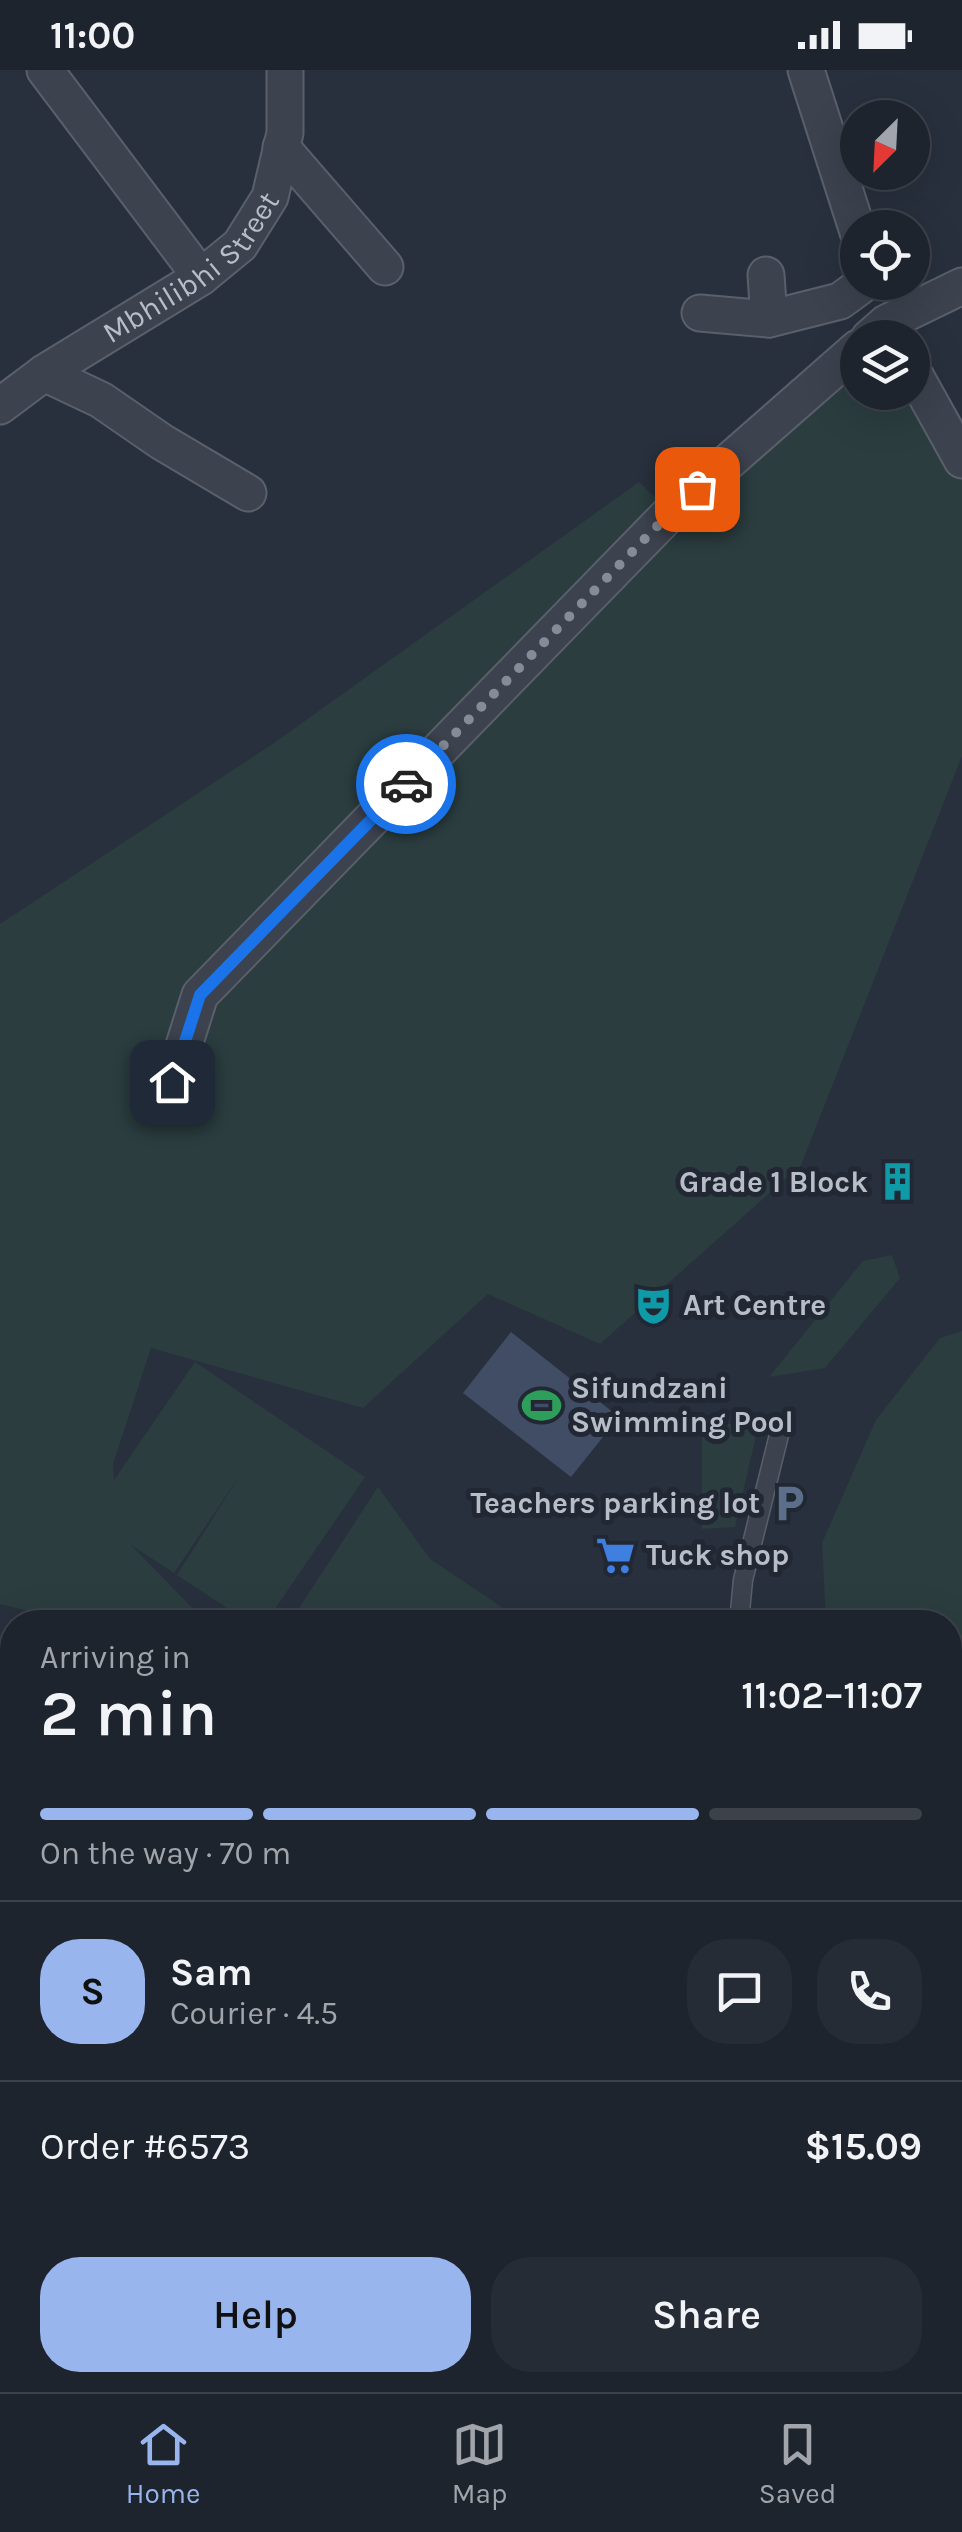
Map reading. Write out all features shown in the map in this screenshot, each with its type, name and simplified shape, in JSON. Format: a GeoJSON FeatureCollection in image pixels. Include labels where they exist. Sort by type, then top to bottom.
{"type":"FeatureCollection","features":[{"type":"Feature","properties":{"kind":"street","name":"Mbhilibhi Street"},"geometry":{"type":"LineString","coordinates":[[0,406],[44,373],[201,277],[240,245],[270,197],[284,132],[285,70]]}},
{"type":"Feature","properties":{"kind":"street"},"geometry":{"type":"LineString","coordinates":[[806,70],[840,137]]}},
{"type":"Feature","properties":{"kind":"street"},"geometry":{"type":"LineString","coordinates":[[58,74],[201,277]]}},
{"type":"Feature","properties":{"kind":"street"},"geometry":{"type":"LineString","coordinates":[[281,147],[385,267]]}},
{"type":"Feature","properties":{"kind":"street"},"geometry":{"type":"LineString","coordinates":[[766,275],[768,320]]}},
{"type":"Feature","properties":{"kind":"street"},"geometry":{"type":"LineString","coordinates":[[904,320],[962,286]]}},
{"type":"Feature","properties":{"kind":"street"},"geometry":{"type":"LineString","coordinates":[[700,314],[768,320],[841,300]]}},
{"type":"Feature","properties":{"kind":"street"},"geometry":{"type":"LineString","coordinates":[[172,1082],[200,995],[670,513],[840,364]]}},
{"type":"Feature","properties":{"kind":"street"},"geometry":{"type":"LineString","coordinates":[[44,373],[101,400],[248,493]]}},
{"type":"Feature","properties":{"kind":"street"},"geometry":{"type":"LineString","coordinates":[[930,402],[962,460]]}},
{"type":"Feature","properties":{"kind":"lane"},"geometry":{"type":"LineString","coordinates":[[740,1610],[743,1580],[778,1435]]}},
{"type":"Feature","properties":{"kind":"shaded area"},"geometry":{"type":"Polygon","coordinates":[[[840,363],[840,410],[925,410],[962,460],[962,756],[801,1165],[600,1344],[488,1294],[363,1408],[151,1348],[113,1464],[114,1480],[195,1362],[365,1477],[274,1610],[230,1610],[177,1575],[240,1475],[174,1573],[131,1545],[194,1610],[25,1610],[0,1604],[0,924],[274,743],[639,482],[670,512],[840,363]]]}},
{"type":"Feature","properties":{"kind":"shaded area"},"geometry":{"type":"Polygon","coordinates":[[[892,1255],[900,1278],[825,1368],[769,1377],[863,1261],[892,1255]]]}},
{"type":"Feature","properties":{"kind":"shaded area"},"geometry":{"type":"Polygon","coordinates":[[[962,1331],[962,1610],[825,1610],[822,1543],[876,1420],[940,1338],[962,1331]]]}},
{"type":"Feature","properties":{"kind":"shaded area"},"geometry":{"type":"Polygon","coordinates":[[[702,1421],[758,1427],[735,1527],[702,1529],[702,1421]]]}},
{"type":"Feature","properties":{"kind":"shaded area"},"geometry":{"type":"Polygon","coordinates":[[[378,1487],[430,1559],[506,1610],[298,1610],[378,1487]]]}},
{"type":"Feature","properties":{"kind":"water","name":"Sifundzani Swimming Pool"},"geometry":{"type":"Polygon","coordinates":[[[511,1332],[619,1417],[571,1477],[463,1393],[511,1332]]]}},
{"type":"Feature","properties":{"kind":"way so far"},"geometry":{"type":"LineString","coordinates":[[406,784],[697,489]]}},
{"type":"Feature","properties":{"kind":"place","name":"Grade 1 Block"},"geometry":{"type":"Point","coordinates":[898,1182]}},
{"type":"Feature","properties":{"kind":"place","name":"Art Centre"},"geometry":{"type":"Point","coordinates":[653,1305]}},
{"type":"Feature","properties":{"kind":"place","name":"Sifundzani Swimming Pool"},"geometry":{"type":"Point","coordinates":[541,1405]}},
{"type":"Feature","properties":{"kind":"place","name":"Teachers parking lot"},"geometry":{"type":"Point","coordinates":[790,1503]}},
{"type":"Feature","properties":{"kind":"place","name":"Tuck shop"},"geometry":{"type":"Point","coordinates":[616,1555]}},
{"type":"Feature","properties":{"kind":"route"},"geometry":{"type":"LineString","coordinates":[[172,1082],[200,995],[406,784]]}}]}
